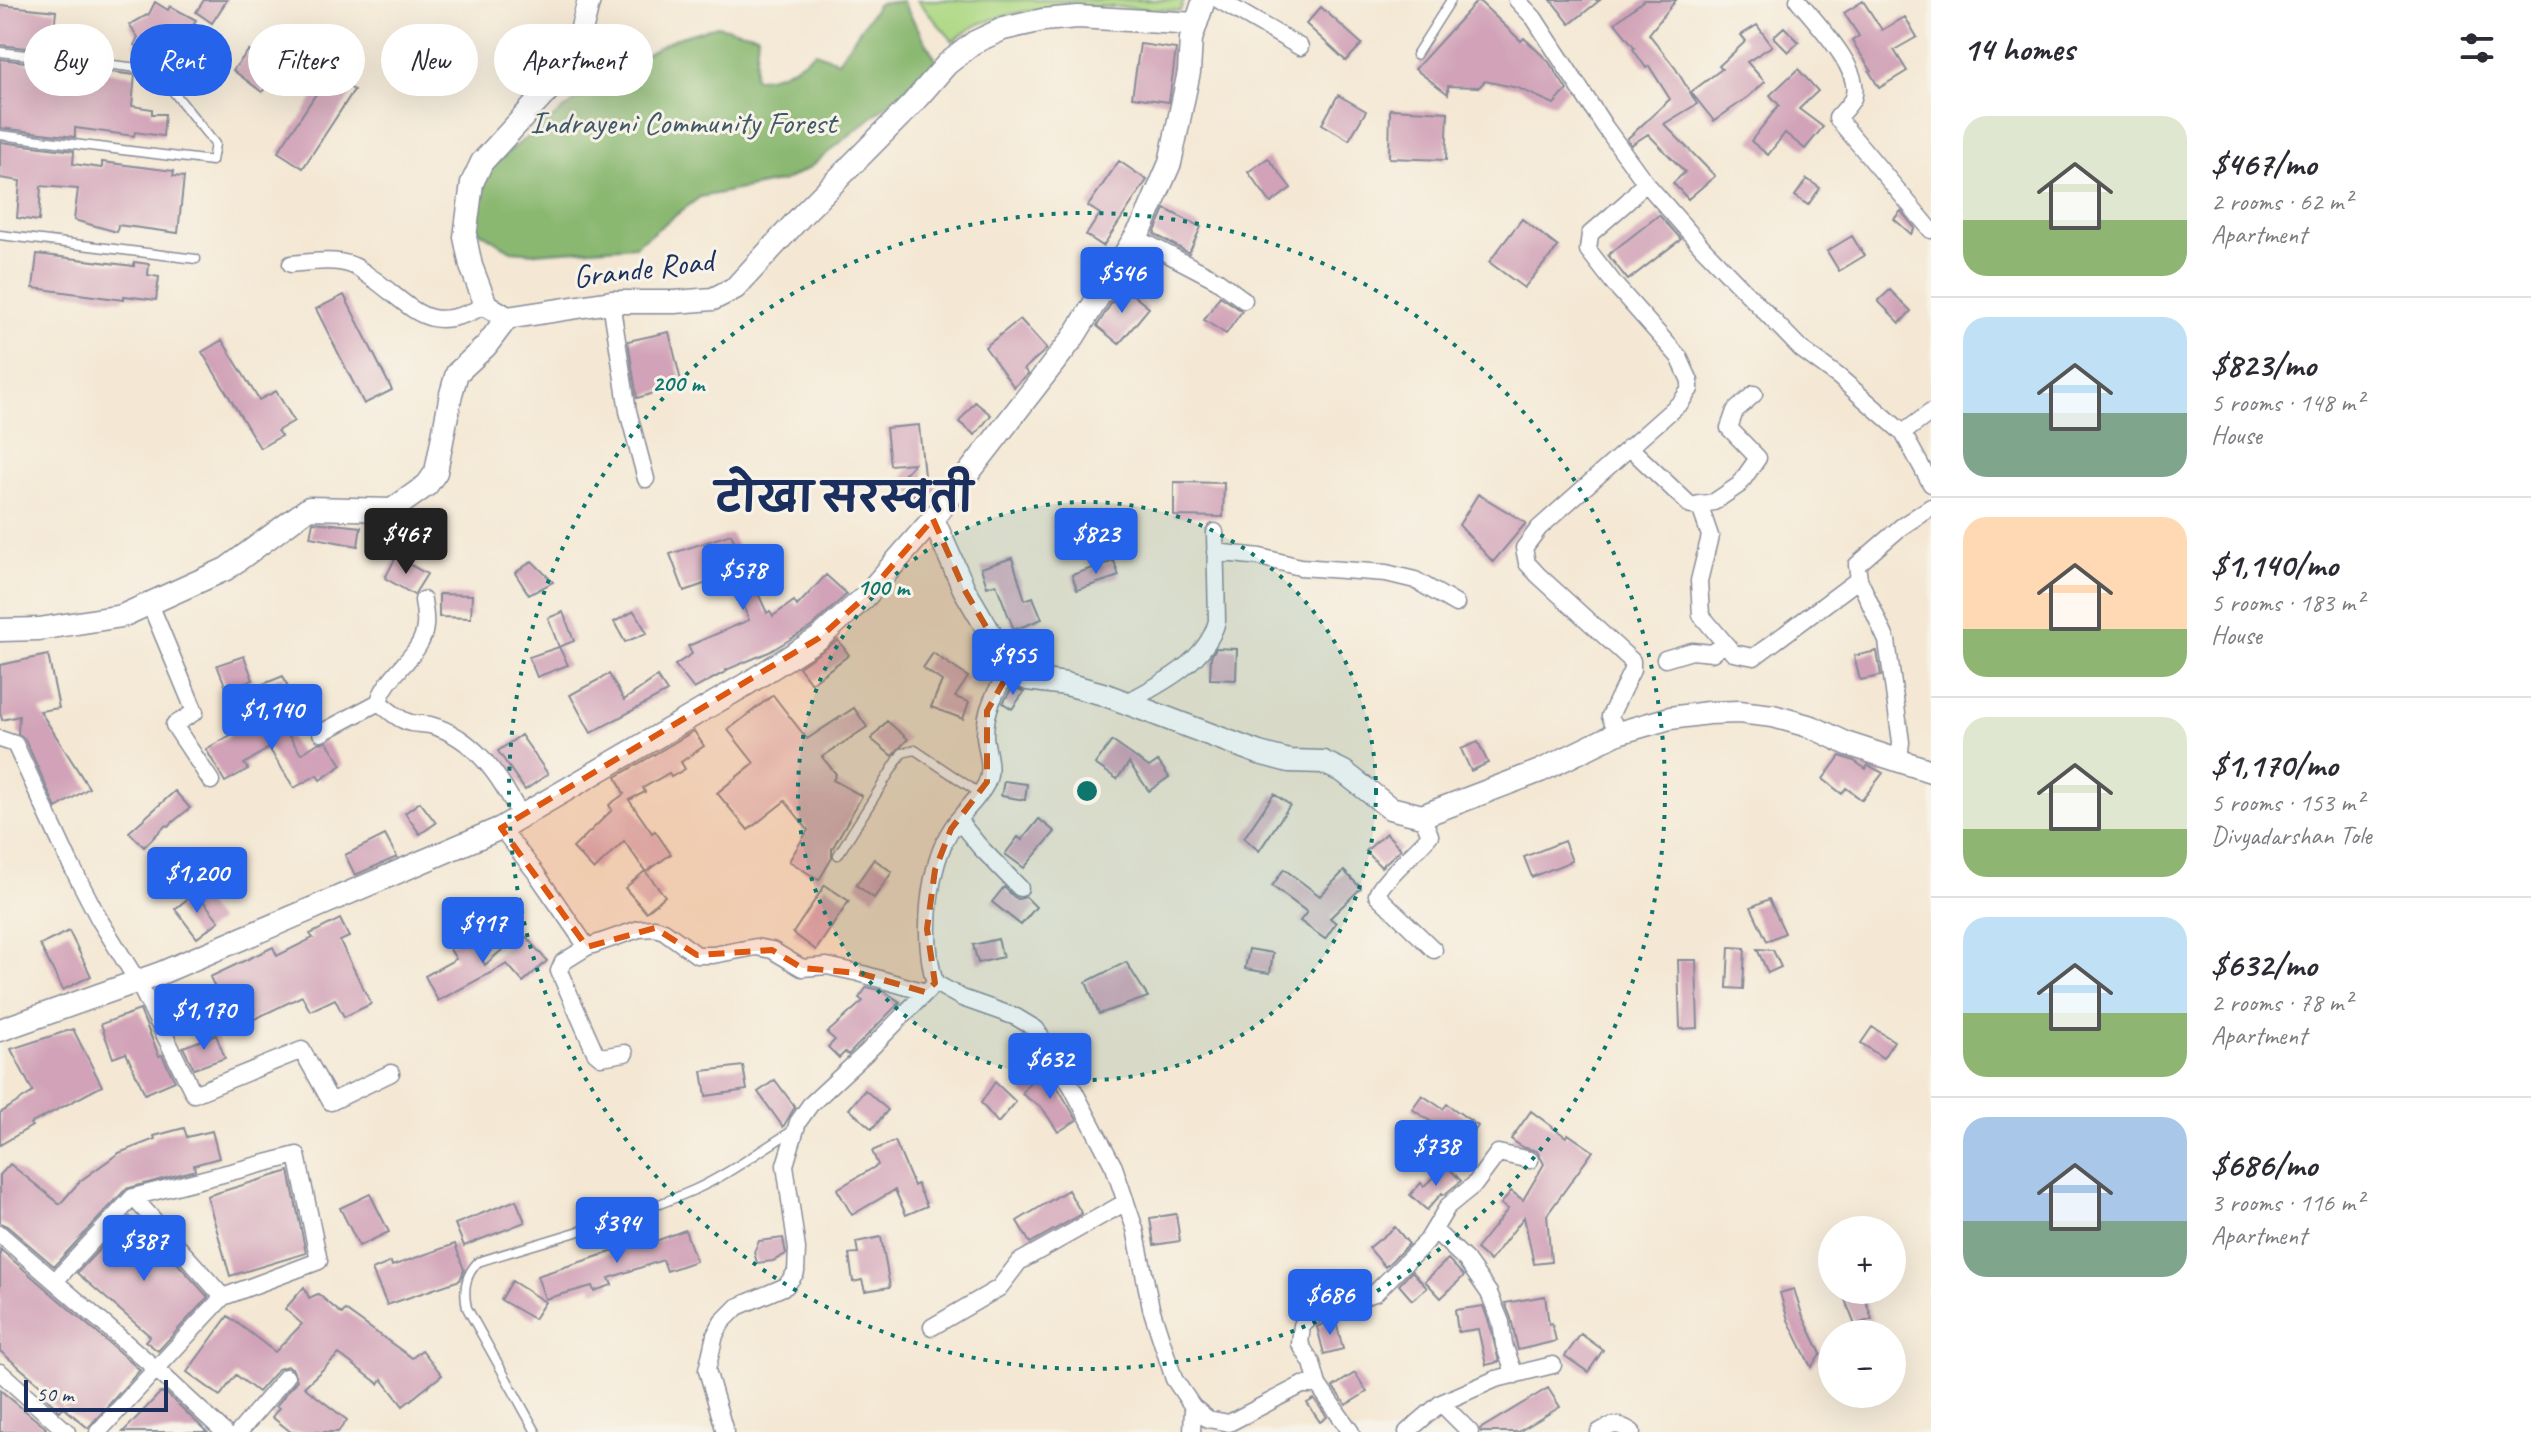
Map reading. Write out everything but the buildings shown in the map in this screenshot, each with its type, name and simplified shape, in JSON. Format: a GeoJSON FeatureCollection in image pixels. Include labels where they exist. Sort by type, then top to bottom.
{"type":"FeatureCollection","features":[{"type":"Feature","properties":{"kind":"street"},"geometry":{"type":"LineString","coordinates":[[0,630],[39,629],[122,616],[226,569],[309,508],[392,510],[427,485],[436,472],[457,373],[486,346],[507,318],[486,305],[471,266],[465,237],[472,183],[482,162],[551,87],[576,51],[589,0]]}},
{"type":"Feature","properties":{"kind":"street"},"geometry":{"type":"LineString","coordinates":[[0,1030],[138,982],[511,822],[819,638],[865,597],[933,519],[1073,338],[1135,237],[1170,163],[1181,118],[1195,24],[1204,0]]}},
{"type":"Feature","properties":{"kind":"street"},"geometry":{"type":"LineString","coordinates":[[1219,0],[1300,47]]}},
{"type":"Feature","properties":{"kind":"street"},"geometry":{"type":"LineString","coordinates":[[1517,0],[1534,18],[1645,182],[1703,248],[1801,349],[1839,377],[1903,433],[1931,484]]}},
{"type":"Feature","properties":{"kind":"street"},"geometry":{"type":"LineString","coordinates":[[1798,0],[1846,60],[1855,81],[1853,97],[1837,118],[1931,230]]}},
{"type":"Feature","properties":{"kind":"street","name":"Grande Road"},"geometry":{"type":"LineString","coordinates":[[507,318],[611,302],[713,299],[735,288],[947,64],[975,42],[1003,29],[1043,20],[1078,17],[1195,24]]}},
{"type":"Feature","properties":{"kind":"street"},"geometry":{"type":"LineString","coordinates":[[1618,733],[1610,716],[1632,670],[1632,661],[1527,563],[1524,548],[1539,528],[1681,402],[1690,389],[1690,381],[1679,357],[1588,250],[1590,234],[1645,182]]}},
{"type":"Feature","properties":{"kind":"street"},"geometry":{"type":"LineString","coordinates":[[1135,237],[1217,280],[1244,300]]}},
{"type":"Feature","properties":{"kind":"street"},"geometry":{"type":"LineString","coordinates":[[291,264],[314,261],[353,265],[416,313],[442,321],[462,317],[486,305]]}},
{"type":"Feature","properties":{"kind":"street"},"geometry":{"type":"LineString","coordinates":[[611,302],[628,411],[646,479]]}},
{"type":"Feature","properties":{"kind":"street"},"geometry":{"type":"LineString","coordinates":[[1629,447],[1691,506],[1714,502],[1739,485],[1758,458],[1729,428],[1735,411],[1754,394]]}},
{"type":"Feature","properties":{"kind":"street"},"geometry":{"type":"LineString","coordinates":[[1903,433],[1931,412]]}},
{"type":"Feature","properties":{"kind":"street"},"geometry":{"type":"LineString","coordinates":[[1699,504],[1710,536],[1699,581],[1701,615],[1733,653],[1754,657],[1859,579]]}},
{"type":"Feature","properties":{"kind":"street"},"geometry":{"type":"LineString","coordinates":[[1899,760],[1901,742],[1887,641],[1859,579],[1857,565],[1901,527],[1931,507]]}},
{"type":"Feature","properties":{"kind":"street"},"geometry":{"type":"LineString","coordinates":[[933,519],[964,589],[1011,669],[1028,679],[1066,684],[1127,702],[1259,753],[1289,761],[1323,762],[1344,772],[1390,808],[1422,816],[1540,771],[1618,733],[1670,718],[1708,713],[1762,714],[1812,727],[1848,744],[1931,771]]}},
{"type":"Feature","properties":{"kind":"street"},"geometry":{"type":"LineString","coordinates":[[1127,702],[1178,672],[1210,641],[1217,621],[1215,532]]}},
{"type":"Feature","properties":{"kind":"street"},"geometry":{"type":"LineString","coordinates":[[1215,552],[1260,557],[1300,567],[1386,573],[1415,580],[1456,604]]}},
{"type":"Feature","properties":{"kind":"street"},"geometry":{"type":"LineString","coordinates":[[321,733],[379,702],[382,688],[420,643],[425,628],[423,600]]}},
{"type":"Feature","properties":{"kind":"street"},"geometry":{"type":"LineString","coordinates":[[150,604],[195,712],[174,725],[211,781]]}},
{"type":"Feature","properties":{"kind":"street"},"geometry":{"type":"LineString","coordinates":[[1665,659],[1692,651],[1712,653],[1725,644]]}},
{"type":"Feature","properties":{"kind":"street"},"geometry":{"type":"LineString","coordinates":[[725,1432],[707,1370],[715,1335],[722,1322],[737,1307],[786,1286],[796,1272],[797,1249],[785,1165],[795,1130],[810,1105],[930,988],[927,929],[935,870],[951,829],[987,782],[990,762],[985,738],[987,711],[994,692],[1011,669]]}},
{"type":"Feature","properties":{"kind":"street"},"geometry":{"type":"LineString","coordinates":[[379,702],[407,723],[430,725],[460,738],[505,785],[511,822],[536,873],[587,947]]}},
{"type":"Feature","properties":{"kind":"street"},"geometry":{"type":"LineString","coordinates":[[0,739],[15,744],[93,908],[138,982],[194,1094],[302,1050],[331,1102],[391,1073]]}},
{"type":"Feature","properties":{"kind":"street"},"geometry":{"type":"LineString","coordinates":[[1422,816],[1430,835],[1379,887],[1377,895],[1434,950]]}},
{"type":"Feature","properties":{"kind":"street"},"geometry":{"type":"LineString","coordinates":[[958,820],[1020,888]]}},
{"type":"Feature","properties":{"kind":"street"},"geometry":{"type":"LineString","coordinates":[[625,1053],[601,1057],[595,1052],[559,971],[563,962],[587,947],[639,929],[664,931],[697,955],[756,947],[772,950],[802,968],[827,966],[930,988],[1016,1017],[1036,1029],[1072,1087],[1114,1167],[1135,1229],[1151,1308],[1174,1379],[1193,1407],[1208,1419],[1229,1423],[1302,1385],[1318,1385]]}},
{"type":"Feature","properties":{"kind":"street"},"geometry":{"type":"LineString","coordinates":[[1351,1432],[1318,1385],[1312,1363],[1300,1344],[1302,1325],[1319,1312],[1375,1293],[1427,1241],[1448,1206],[1475,1184],[1498,1153],[1530,1160]]}},
{"type":"Feature","properties":{"kind":"street"},"geometry":{"type":"LineString","coordinates":[[55,1281],[133,1197],[297,1155],[319,1261],[223,1297],[98,1432]]}},
{"type":"Feature","properties":{"kind":"street"},"geometry":{"type":"LineString","coordinates":[[133,1197],[223,1297]]}},
{"type":"Feature","properties":{"kind":"street"},"geometry":{"type":"LineString","coordinates":[[932,1327],[999,1288],[1019,1262],[1126,1202]]}},
{"type":"Feature","properties":{"kind":"street"},"geometry":{"type":"LineString","coordinates":[[1434,1230],[1466,1260],[1489,1293],[1501,1322],[1504,1345],[1515,1375]]}},
{"type":"Feature","properties":{"kind":"street"},"geometry":{"type":"LineString","coordinates":[[0,1234],[224,1432]]}},
{"type":"Feature","properties":{"kind":"street"},"geometry":{"type":"LineString","coordinates":[[1407,1432],[1441,1403],[1496,1379],[1553,1365]]}},
{"type":"Feature","properties":{"kind":"street"},"geometry":{"type":"LineString","coordinates":[[0,1372],[67,1432]]}},
{"type":"Feature","properties":{"kind":"street"},"geometry":{"type":"LineString","coordinates":[[239,1432],[286,1377]]}},
{"type":"Feature","properties":{"kind":"street"},"geometry":{"type":"LineString","coordinates":[[1441,1403],[1470,1432]]}},
{"type":"Feature","properties":{"kind":"street"},"geometry":{"type":"LineString","coordinates":[[1192,1432],[1193,1407]]}},
{"type":"Feature","properties":{"kind":"street"},"geometry":{"type":"LineString","coordinates":[[1599,1432],[1612,1424],[1619,1424],[1632,1432]]}},
{"type":"Feature","properties":{"kind":"lane"},"geometry":{"type":"LineString","coordinates":[[1416,55],[1451,0]]}},
{"type":"Feature","properties":{"kind":"lane"},"geometry":{"type":"LineString","coordinates":[[0,52],[156,70],[215,144],[212,161],[0,135]]}},
{"type":"Feature","properties":{"kind":"lane"},"geometry":{"type":"LineString","coordinates":[[0,235],[196,259]]}},
{"type":"Feature","properties":{"kind":"lane"},"geometry":{"type":"LineString","coordinates":[[838,855],[902,753],[915,750],[979,793]]}},
{"type":"Feature","properties":{"kind":"lane"},"geometry":{"type":"LineString","coordinates":[[536,1432],[467,1308],[464,1295],[469,1271],[478,1262],[695,1190],[731,1172],[763,1148],[795,1130]]}},
{"type":"Feature","properties":{"kind":"highlighted area"},"geometry":{"type":"Polygon","coordinates":[[[933,519],[964,589],[1011,669],[987,711],[987,782],[951,829],[935,870],[927,929],[935,983],[925,992],[859,973],[802,968],[772,950],[697,955],[655,928],[587,947],[501,828],[819,638],[865,597],[933,519]]]}},
{"type":"Feature","properties":{"kind":"green space"},"geometry":{"type":"Polygon","coordinates":[[[917,0],[1184,0],[1180,11],[1078,7],[1027,11],[979,24],[953,41],[917,0]]]}},
{"type":"Feature","properties":{"kind":"green space","name":"Indrayeni Community Forest"},"geometry":{"type":"Polygon","coordinates":[[[902,1],[938,63],[809,168],[784,181],[700,197],[635,246],[535,253],[511,251],[475,228],[486,173],[513,148],[582,96],[653,96],[653,50],[674,39],[717,26],[758,35],[754,78],[771,76],[794,67],[815,52],[838,61],[878,4],[902,1]]]}},
{"type":"Feature","properties":{"kind":"district","name":"टोखा सरस्वती"},"geometry":{"type":"Point","coordinates":[844,497]}}]}
